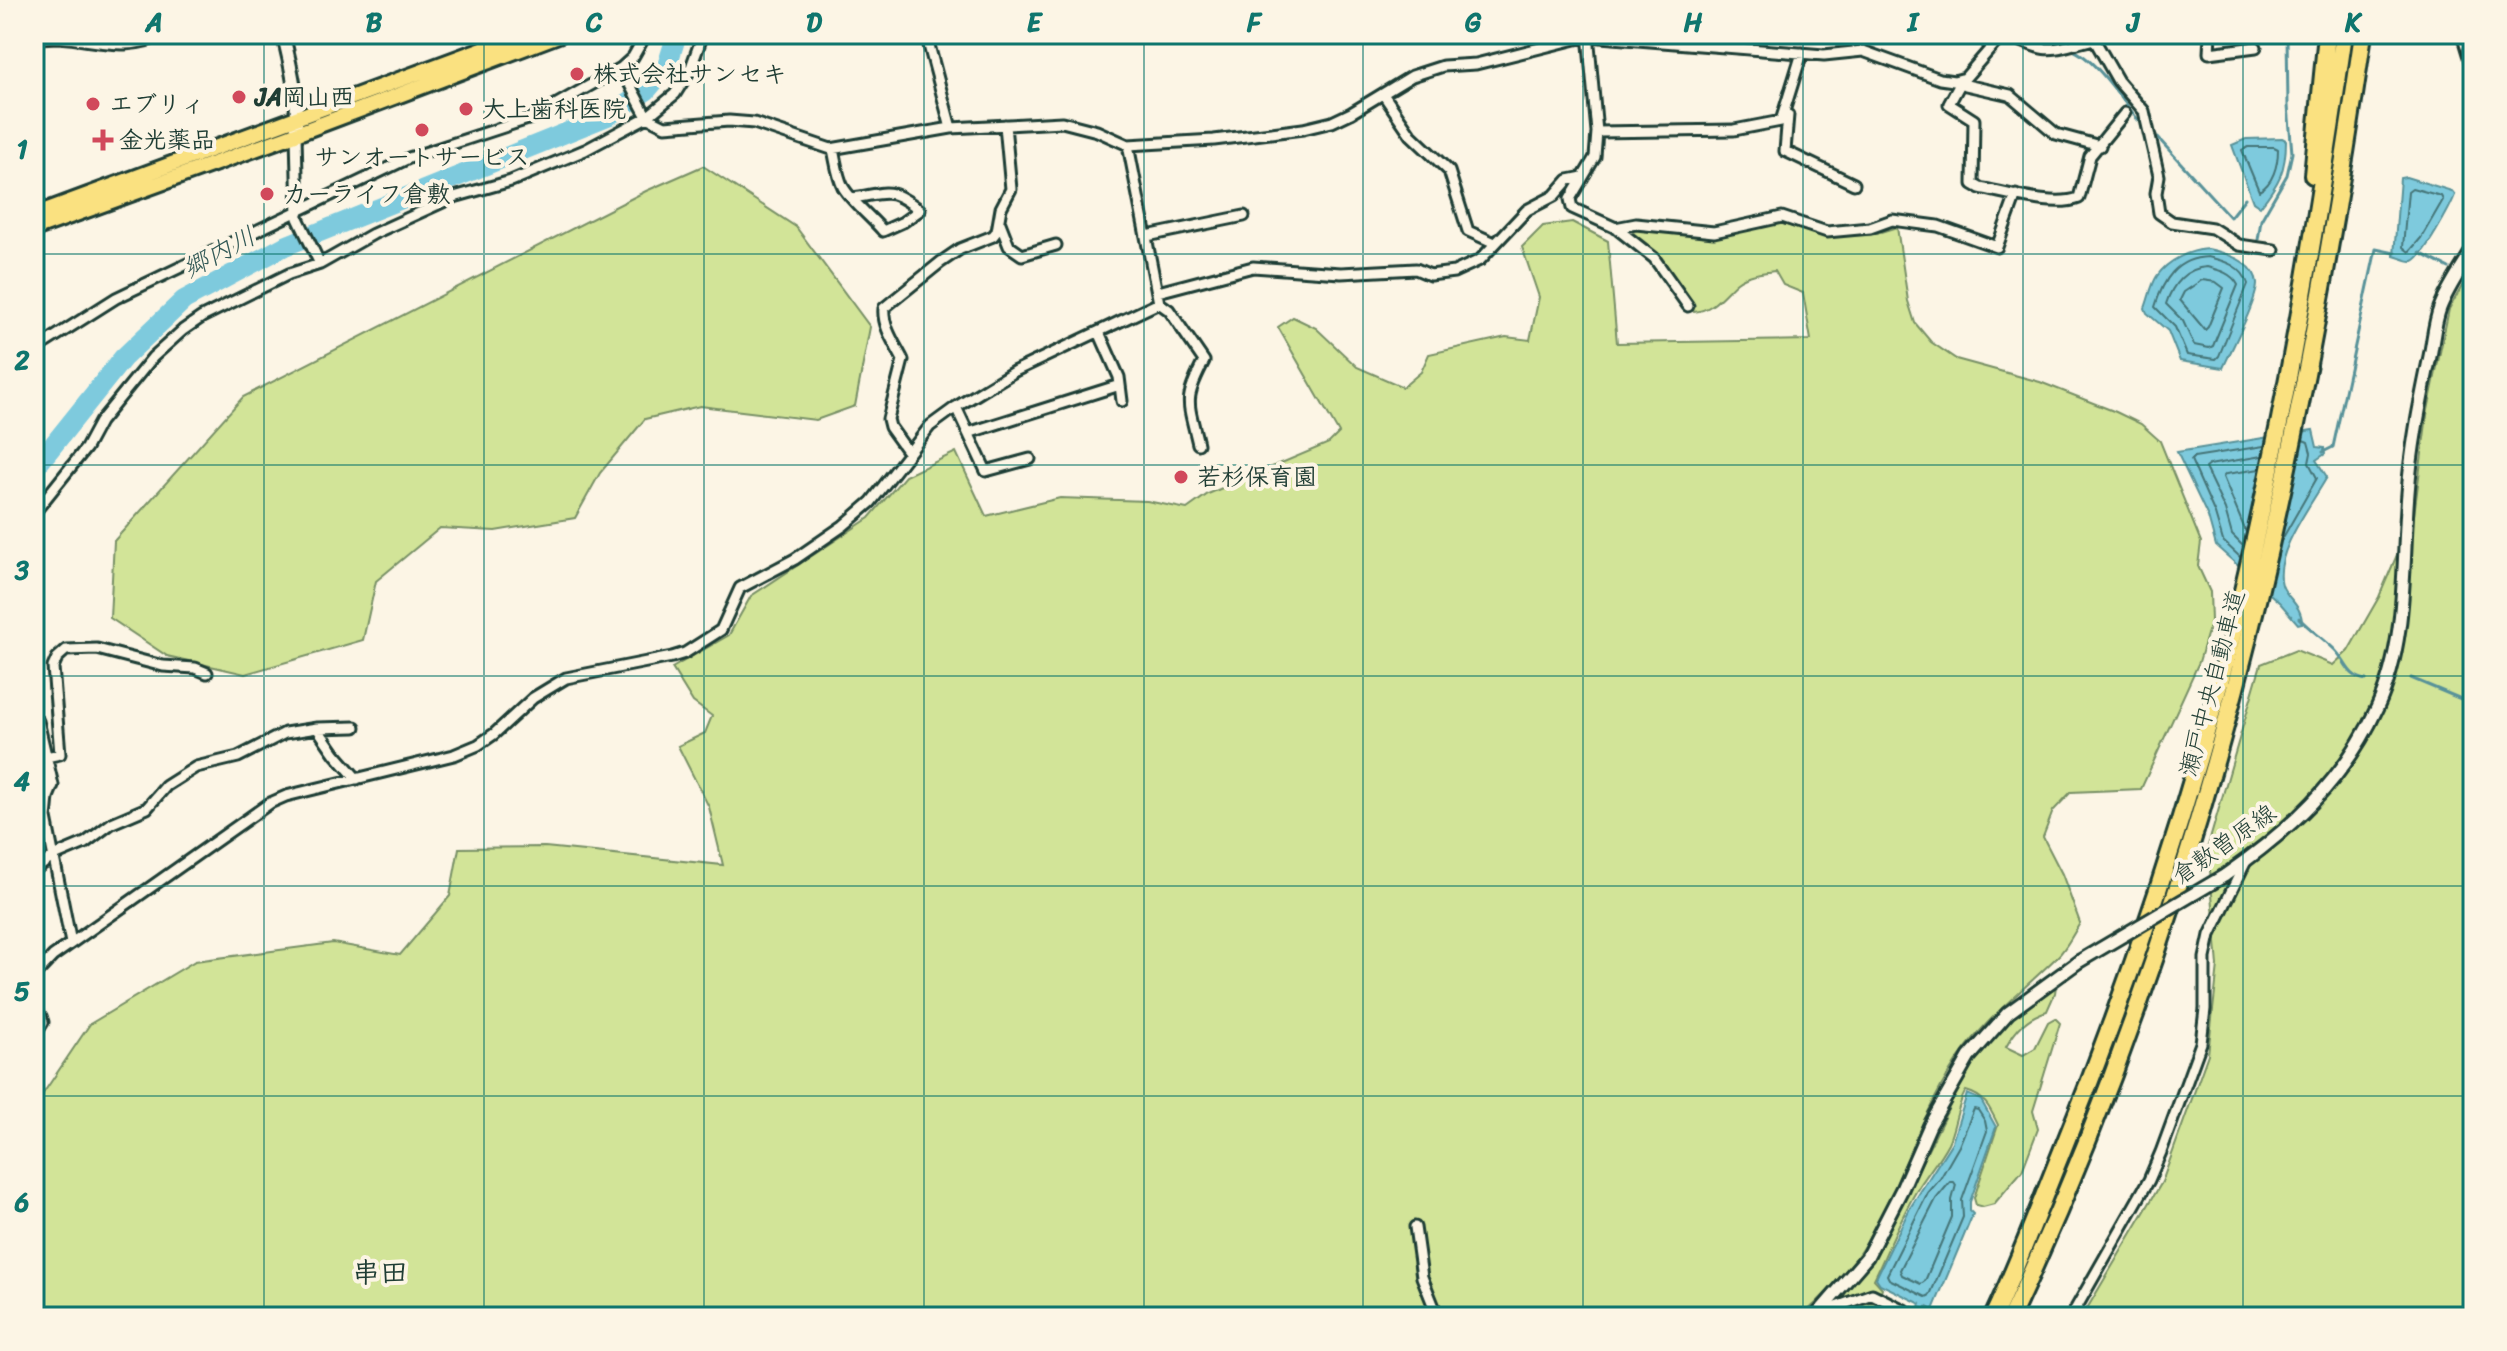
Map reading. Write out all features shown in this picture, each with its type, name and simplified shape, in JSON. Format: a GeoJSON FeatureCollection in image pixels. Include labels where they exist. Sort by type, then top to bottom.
{"type":"FeatureCollection","features":[{"type":"Feature","properties":{"kind":"highway"},"geometry":{"type":"LineString","coordinates":[[2301,308],[2327,34]]}},
{"type":"Feature","properties":{"kind":"highway","name":"瀬戸中央自動車道"},"geometry":{"type":"LineString","coordinates":[[1998,1315],[2086,1093],[2144,934],[2201,749],[2242,594],[2285,391],[2344,34]]}},
{"type":"Feature","properties":{"kind":"highway","name":"瀬戸中央自動車道"},"geometry":{"type":"LineString","coordinates":[[1998,1315],[2088,1138],[2168,918],[2207,794],[2257,608],[2303,395],[2320,311],[2363,34]]}},
{"type":"Feature","properties":{"kind":"main road"},"geometry":{"type":"LineString","coordinates":[[484,56],[523,34]]}},
{"type":"Feature","properties":{"kind":"main road"},"geometry":{"type":"LineString","coordinates":[[34,229],[484,56],[561,34]]}},
{"type":"Feature","properties":{"kind":"main road"},"geometry":{"type":"LineString","coordinates":[[34,215],[297,126]]}},
{"type":"Feature","properties":{"kind":"street"},"geometry":{"type":"LineString","coordinates":[[34,39],[125,45],[153,40],[163,34]]}},
{"type":"Feature","properties":{"kind":"street"},"geometry":{"type":"LineString","coordinates":[[283,34],[292,70],[297,126],[298,215],[319,262]]}},
{"type":"Feature","properties":{"kind":"street"},"geometry":{"type":"LineString","coordinates":[[34,350],[116,298],[298,215],[409,158],[534,117],[621,68],[633,57],[646,34]]}},
{"type":"Feature","properties":{"kind":"street"},"geometry":{"type":"LineString","coordinates":[[34,513],[86,448],[100,422],[153,357],[183,330],[202,317],[373,234],[454,197],[511,181],[585,150],[647,116],[675,94],[690,70],[703,34]]}},
{"type":"Feature","properties":{"kind":"street"},"geometry":{"type":"LineString","coordinates":[[926,34],[951,128]]}},
{"type":"Feature","properties":{"kind":"street"},"geometry":{"type":"LineString","coordinates":[[2125,113],[2087,164],[2079,198],[2068,203],[1980,188],[1973,184],[1974,120],[1949,104],[1960,82],[2004,34],[2037,49],[2052,51],[2094,35],[2118,81],[2144,111],[2159,176],[2156,193],[2159,213],[2172,222],[2212,228],[2239,245],[2274,250]]}},
{"type":"Feature","properties":{"kind":"street"},"geometry":{"type":"LineString","coordinates":[[2210,34],[2209,53],[2256,47]]}},
{"type":"Feature","properties":{"kind":"street"},"geometry":{"type":"LineString","coordinates":[[2463,34],[2473,67]]}},
{"type":"Feature","properties":{"kind":"street"},"geometry":{"type":"LineString","coordinates":[[621,68],[647,116],[665,126],[729,121],[754,123],[833,149],[951,128],[1062,122],[1097,131],[1128,145],[1214,140],[1303,129],[1332,122],[1412,76],[1443,66],[1476,64],[1588,35],[1824,55],[1863,51],[1940,79],[2010,95],[2056,134],[2100,146]]}},
{"type":"Feature","properties":{"kind":"street"},"geometry":{"type":"LineString","coordinates":[[1588,35],[1597,132],[1595,157],[1570,199],[1572,208],[1615,228],[1654,258],[1688,306]]}},
{"type":"Feature","properties":{"kind":"street"},"geometry":{"type":"LineString","coordinates":[[1802,53],[1792,80],[1786,111],[1785,151],[1854,184]]}},
{"type":"Feature","properties":{"kind":"street"},"geometry":{"type":"LineString","coordinates":[[1383,94],[1411,135],[1449,171],[1468,231],[1495,243]]}},
{"type":"Feature","properties":{"kind":"street"},"geometry":{"type":"LineString","coordinates":[[1597,132],[1734,130],[1781,121],[1786,111]]}},
{"type":"Feature","properties":{"kind":"street"},"geometry":{"type":"LineString","coordinates":[[908,452],[890,427],[888,419],[903,360],[886,326],[884,308],[960,249],[993,236],[1001,208],[1011,189],[1005,125]]}},
{"type":"Feature","properties":{"kind":"street"},"geometry":{"type":"LineString","coordinates":[[1128,145],[1159,298],[1204,361],[1189,390],[1188,400],[1198,444]]}},
{"type":"Feature","properties":{"kind":"street"},"geometry":{"type":"LineString","coordinates":[[833,149],[839,175],[852,198],[883,231],[920,210],[897,193],[852,198]]}},
{"type":"Feature","properties":{"kind":"street"},"geometry":{"type":"LineString","coordinates":[[34,976],[53,956],[270,803],[286,796],[454,755],[494,734],[533,698],[566,678],[685,653],[721,630],[740,588],[795,559],[843,526],[871,502],[930,426],[1015,371],[1099,332],[1159,298],[1253,267],[1341,273],[1416,269],[1430,275],[1454,272],[1480,260],[1527,210],[1554,196],[1568,180],[1583,177]]}},
{"type":"Feature","properties":{"kind":"street"},"geometry":{"type":"LineString","coordinates":[[1615,228],[1636,224],[1714,232],[1782,217],[1827,232],[1870,228],[1892,220],[1938,226],[1997,247],[2016,195]]}},
{"type":"Feature","properties":{"kind":"street"},"geometry":{"type":"LineString","coordinates":[[1147,236],[1244,216]]}},
{"type":"Feature","properties":{"kind":"street"},"geometry":{"type":"LineString","coordinates":[[999,221],[1009,246],[1022,255],[1056,245]]}},
{"type":"Feature","properties":{"kind":"street","name":"倉敷曽原線"},"geometry":{"type":"LineString","coordinates":[[1818,1314],[1867,1257],[1930,1125],[1969,1057],[2008,1013],[2078,962],[2246,861],[2298,820],[2347,763],[2378,706],[2392,663],[2399,626],[2408,491],[2431,351],[2440,308],[2473,249]]}},
{"type":"Feature","properties":{"kind":"street"},"geometry":{"type":"LineString","coordinates":[[1099,332],[1120,385],[1122,401]]}},
{"type":"Feature","properties":{"kind":"street"},"geometry":{"type":"LineString","coordinates":[[968,433],[1120,385]]}},
{"type":"Feature","properties":{"kind":"street"},"geometry":{"type":"LineString","coordinates":[[956,407],[986,471],[1030,459]]}},
{"type":"Feature","properties":{"kind":"street"},"geometry":{"type":"LineString","coordinates":[[46,757],[60,754],[53,667],[66,650],[97,649],[163,666],[195,668],[207,673]]}},
{"type":"Feature","properties":{"kind":"street"},"geometry":{"type":"LineString","coordinates":[[34,718],[38,721],[53,785],[48,797],[46,818],[71,943]]}},
{"type":"Feature","properties":{"kind":"street"},"geometry":{"type":"LineString","coordinates":[[34,870],[54,856],[85,843],[112,823],[147,808],[166,786],[196,767],[238,757],[285,733],[355,727]]}},
{"type":"Feature","properties":{"kind":"street"},"geometry":{"type":"LineString","coordinates":[[317,728],[357,779]]}},
{"type":"Feature","properties":{"kind":"street"},"geometry":{"type":"LineString","coordinates":[[34,747],[48,797]]}},
{"type":"Feature","properties":{"kind":"street"},"geometry":{"type":"LineString","coordinates":[[2071,1317],[2149,1180],[2161,1152],[2201,1043],[2205,958],[2210,935],[2246,861]]}},
{"type":"Feature","properties":{"kind":"street"},"geometry":{"type":"LineString","coordinates":[[34,1011],[43,1022],[34,1037]]}},
{"type":"Feature","properties":{"kind":"street"},"geometry":{"type":"LineString","coordinates":[[1415,1227],[1422,1277],[1438,1317]]}},
{"type":"Feature","properties":{"kind":"street"},"geometry":{"type":"LineString","coordinates":[[1818,1314],[1872,1294],[1918,1317]]}},
{"type":"Feature","properties":{"kind":"street"},"geometry":{"type":"LineString","coordinates":[[1717,1317],[1743,1314],[1755,1317]]}},
{"type":"Feature","properties":{"kind":"green space"},"geometry":{"type":"Polygon","coordinates":[[[703,166],[796,227],[870,327],[855,406],[816,420],[700,406],[645,419],[600,473],[575,518],[495,531],[440,528],[376,581],[363,640],[245,674],[167,656],[110,618],[114,541],[243,397],[646,191],[703,166]]]}},
{"type":"Feature","properties":{"kind":"green space"},"geometry":{"type":"Polygon","coordinates":[[[1572,222],[1608,241],[1617,343],[1811,340],[1803,293],[1783,285],[1775,271],[1741,279],[1713,305],[1694,312],[1657,254],[1632,234],[1636,229],[1712,237],[1780,223],[1823,236],[1871,235],[1897,227],[1908,301],[1915,323],[1931,342],[1956,359],[2040,382],[2141,424],[2160,441],[2201,542],[2198,566],[2210,592],[2211,621],[2199,662],[2141,789],[2071,792],[2053,811],[2043,837],[2062,874],[2080,923],[2060,954],[1999,1011],[1965,1049],[1923,1122],[1889,1200],[1862,1249],[1834,1285],[1801,1317],[34,1317],[34,1107],[90,1024],[195,961],[333,943],[400,955],[450,896],[459,848],[545,847],[723,865],[709,807],[678,746],[705,733],[712,716],[693,702],[672,668],[729,635],[751,596],[869,518],[905,476],[956,452],[986,516],[1060,498],[1147,501],[1187,509],[1208,494],[1329,443],[1339,433],[1278,327],[1293,317],[1316,328],[1357,367],[1403,387],[1421,372],[1429,354],[1506,337],[1530,340],[1539,297],[1522,247],[1543,226],[1572,222]]]}},
{"type":"Feature","properties":{"kind":"green space"},"geometry":{"type":"Polygon","coordinates":[[[2473,267],[2473,1317],[2082,1317],[2162,1182],[2208,1054],[2218,966],[2208,846],[2261,664],[2296,650],[2333,665],[2348,651],[2379,597],[2414,515],[2427,415],[2449,309],[2473,267]]]}},
{"type":"Feature","properties":{"kind":"green space"},"geometry":{"type":"Polygon","coordinates":[[[2056,986],[2047,1011],[2023,1024],[2006,1047],[2023,1055],[2035,1048],[2048,1022],[2055,1018],[2060,1023],[2033,1111],[2038,1129],[2022,1171],[1994,1204],[1976,1205],[1974,1198],[1998,1125],[1982,1099],[1966,1091],[1948,1143],[1911,1201],[1874,1279],[1881,1291],[1845,1297],[1843,1293],[1877,1253],[1971,1063],[2021,1007],[2056,986]]]}},
{"type":"Feature","properties":{"kind":"green space"},"geometry":{"type":"Polygon","coordinates":[[[1874,1300],[1906,1317],[1828,1317],[1861,1301],[1874,1300]]]}},
{"type":"Feature","properties":{"kind":"water"},"geometry":{"type":"Polygon","coordinates":[[[2246,139],[2286,140],[2283,168],[2277,183],[2260,207],[2253,202],[2232,145],[2246,139]]]}},
{"type":"Feature","properties":{"kind":"water"},"geometry":{"type":"Polygon","coordinates":[[[2406,177],[2452,191],[2455,195],[2430,242],[2413,261],[2394,256],[2400,178],[2406,177]]]}},
{"type":"Feature","properties":{"kind":"water"},"geometry":{"type":"Polygon","coordinates":[[[2208,249],[2246,264],[2257,284],[2248,313],[2223,368],[2180,361],[2168,331],[2145,308],[2153,283],[2167,265],[2194,251],[2208,249]]]}},
{"type":"Feature","properties":{"kind":"water"},"geometry":{"type":"Polygon","coordinates":[[[2313,430],[2317,447],[2324,448],[2325,454],[2316,460],[2327,477],[2288,544],[2281,572],[2284,590],[2300,611],[2302,623],[2298,624],[2280,603],[2216,546],[2208,517],[2177,452],[2313,430]]]}},
{"type":"Feature","properties":{"kind":"water"},"geometry":{"type":"Polygon","coordinates":[[[1967,1094],[1981,1100],[1996,1127],[1970,1202],[1973,1214],[1933,1310],[1927,1307],[1926,1310],[1920,1307],[1921,1304],[1880,1284],[1876,1278],[1910,1208],[1952,1142],[1967,1094]]]}},
{"type":"Feature","properties":{"kind":"waterway","name":"郷内川"},"geometry":{"type":"LineString","coordinates":[[34,469],[123,358],[184,300],[285,246],[610,115],[646,91],[667,66],[677,34]]}},
{"type":"Feature","properties":{"kind":"waterway"},"geometry":{"type":"LineString","coordinates":[[2021,34],[2046,44]]}},
{"type":"Feature","properties":{"kind":"waterway"},"geometry":{"type":"LineString","coordinates":[[2258,240],[2261,220],[2287,175],[2292,153],[2287,34]]}},
{"type":"Feature","properties":{"kind":"waterway"},"geometry":{"type":"LineString","coordinates":[[2070,49],[2098,69],[2138,120]]}},
{"type":"Feature","properties":{"kind":"waterway"},"geometry":{"type":"LineString","coordinates":[[2158,138],[2230,217],[2245,198]]}},
{"type":"Feature","properties":{"kind":"waterway"},"geometry":{"type":"LineString","coordinates":[[2323,452],[2333,447],[2376,249],[2395,253]]}},
{"type":"Feature","properties":{"kind":"waterway"},"geometry":{"type":"LineString","coordinates":[[2420,253],[2449,268]]}},
{"type":"Feature","properties":{"kind":"waterway"},"geometry":{"type":"LineString","coordinates":[[2299,618],[2338,653],[2351,672],[2366,680]]}},
{"type":"Feature","properties":{"kind":"waterway"},"geometry":{"type":"LineString","coordinates":[[2411,678],[2473,704]]}},
{"type":"Feature","properties":{"kind":"place","name":"株式会社サンセキ"},"geometry":{"type":"Point","coordinates":[577,74]}},
{"type":"Feature","properties":{"kind":"place","name":"JA岡山西"},"geometry":{"type":"Point","coordinates":[239,97]}},
{"type":"Feature","properties":{"kind":"place","name":"エブリィ"},"geometry":{"type":"Point","coordinates":[93,104]}},
{"type":"Feature","properties":{"kind":"place","name":"大上歯科医院"},"geometry":{"type":"Point","coordinates":[466,109]}},
{"type":"Feature","properties":{"kind":"place","name":"サンオートサービス"},"geometry":{"type":"Point","coordinates":[422,130]}},
{"type":"Feature","properties":{"kind":"place","name":"金光薬品"},"geometry":{"type":"Point","coordinates":[103,140]}},
{"type":"Feature","properties":{"kind":"place","name":"カーライフ倉敷"},"geometry":{"type":"Point","coordinates":[267,194]}},
{"type":"Feature","properties":{"kind":"place","name":"若杉保育園"},"geometry":{"type":"Point","coordinates":[1181,477]}},
{"type":"Feature","properties":{"kind":"district","name":"串田"},"geometry":{"type":"Point","coordinates":[380,1272]}}]}
